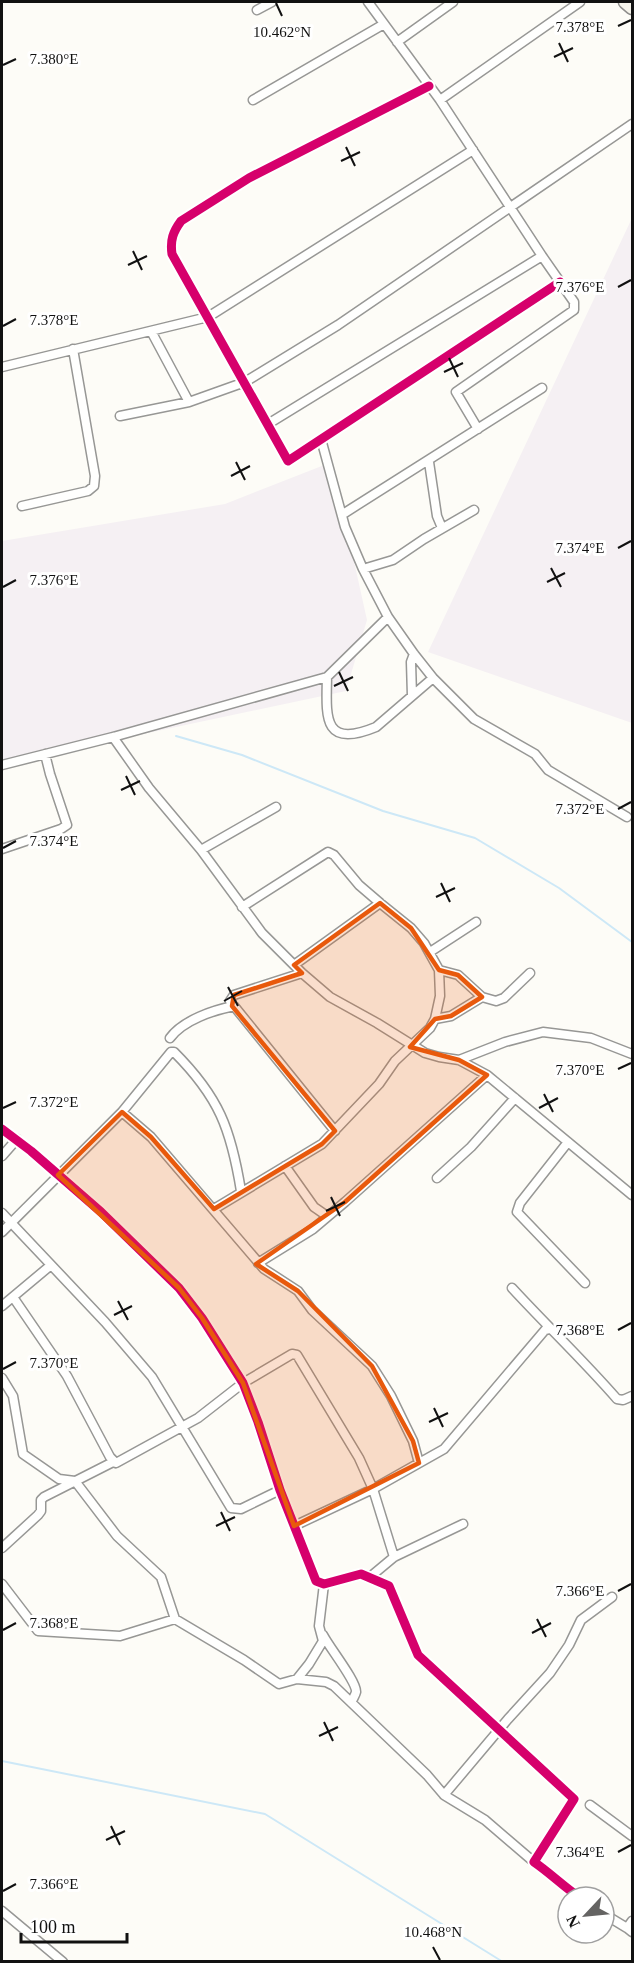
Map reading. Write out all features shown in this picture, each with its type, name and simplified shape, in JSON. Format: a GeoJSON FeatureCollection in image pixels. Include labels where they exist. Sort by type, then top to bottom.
{"type":"FeatureCollection","features":[{"type":"Feature","properties":{"kind":"street"},"geometry":{"type":"LineString","coordinates":[[257,10],[272,2]]}},
{"type":"Feature","properties":{"kind":"street"},"geometry":{"type":"LineString","coordinates":[[368,2],[440,100],[574,302],[574,310],[456,392],[478,429]]}},
{"type":"Feature","properties":{"kind":"street"},"geometry":{"type":"LineString","coordinates":[[398,42],[453,2]]}},
{"type":"Feature","properties":{"kind":"street"},"geometry":{"type":"LineString","coordinates":[[440,100],[580,2]]}},
{"type":"Feature","properties":{"kind":"street"},"geometry":{"type":"LineString","coordinates":[[625,2],[633,8]]}},
{"type":"Feature","properties":{"kind":"street"},"geometry":{"type":"LineString","coordinates":[[253,100],[384,24]]}},
{"type":"Feature","properties":{"kind":"street"},"geometry":{"type":"LineString","coordinates":[[429,86],[249,178],[181,221],[174,232],[170,245],[172,254],[288,461],[560,282]]}},
{"type":"Feature","properties":{"kind":"street"},"geometry":{"type":"LineString","coordinates":[[120,416],[189,402],[245,382],[338,325],[633,124]]}},
{"type":"Feature","properties":{"kind":"street"},"geometry":{"type":"LineString","coordinates":[[2,367],[208,317],[473,150]]}},
{"type":"Feature","properties":{"kind":"street"},"geometry":{"type":"LineString","coordinates":[[268,424],[542,256]]}},
{"type":"Feature","properties":{"kind":"street"},"geometry":{"type":"LineString","coordinates":[[151,331],[189,402]]}},
{"type":"Feature","properties":{"kind":"street"},"geometry":{"type":"LineString","coordinates":[[22,506],[88,491],[94,486],[95,476],[73,349]]}},
{"type":"Feature","properties":{"kind":"street"},"geometry":{"type":"LineString","coordinates":[[343,514],[429,462],[542,388]]}},
{"type":"Feature","properties":{"kind":"street"},"geometry":{"type":"LineString","coordinates":[[321,439],[345,527],[363,569],[388,617],[433,678],[474,719],[535,754],[548,770],[627,817]]}},
{"type":"Feature","properties":{"kind":"street"},"geometry":{"type":"LineString","coordinates":[[429,462],[437,516],[442,528]]}},
{"type":"Feature","properties":{"kind":"street"},"geometry":{"type":"LineString","coordinates":[[363,569],[393,560],[474,510]]}},
{"type":"Feature","properties":{"kind":"street"},"geometry":{"type":"LineString","coordinates":[[2,765],[113,737],[327,677],[388,617]]}},
{"type":"Feature","properties":{"kind":"street"},"geometry":{"type":"LineString","coordinates":[[412,696],[411,663],[414,654]]}},
{"type":"Feature","properties":{"kind":"street"},"geometry":{"type":"LineString","coordinates":[[327,677],[327,716],[336,733],[340,735],[376,727],[433,678]]}},
{"type":"Feature","properties":{"kind":"street"},"geometry":{"type":"LineString","coordinates":[[113,737],[154,794],[201,850],[262,933],[302,973],[330,997],[426,1053],[459,1060],[487,1075],[633,1195]]}},
{"type":"Feature","properties":{"kind":"street"},"geometry":{"type":"LineString","coordinates":[[2,849],[67,825],[45,754]]}},
{"type":"Feature","properties":{"kind":"street"},"geometry":{"type":"LineString","coordinates":[[201,850],[276,807]]}},
{"type":"Feature","properties":{"kind":"street"},"geometry":{"type":"LineString","coordinates":[[214,1209],[322,1144],[380,1084],[395,1061],[430,1028],[435,1019],[441,996],[439,970],[430,952],[411,928],[359,885],[334,855],[328,852],[242,907]]}},
{"type":"Feature","properties":{"kind":"street"},"geometry":{"type":"LineString","coordinates":[[294,965],[380,903]]}},
{"type":"Feature","properties":{"kind":"street"},"geometry":{"type":"LineString","coordinates":[[430,952],[476,922]]}},
{"type":"Feature","properties":{"kind":"street"},"geometry":{"type":"LineString","coordinates":[[439,970],[458,975],[482,997],[492,1001],[504,999],[530,973]]}},
{"type":"Feature","properties":{"kind":"street"},"geometry":{"type":"LineString","coordinates":[[302,973],[234,995],[230,1001],[335,1131]]}},
{"type":"Feature","properties":{"kind":"street"},"geometry":{"type":"LineString","coordinates":[[435,1019],[451,1016],[482,997]]}},
{"type":"Feature","properties":{"kind":"street"},"geometry":{"type":"LineString","coordinates":[[171,1038],[183,1026],[200,1017],[232,1006]]}},
{"type":"Feature","properties":{"kind":"street"},"geometry":{"type":"LineString","coordinates":[[459,1060],[505,1042],[543,1032],[591,1038],[633,1054]]}},
{"type":"Feature","properties":{"kind":"street"},"geometry":{"type":"LineString","coordinates":[[2,1232],[122,1112],[171,1052],[174,1052],[195,1073],[214,1100],[234,1148],[241,1191]]}},
{"type":"Feature","properties":{"kind":"street"},"geometry":{"type":"LineString","coordinates":[[258,1263],[313,1229],[487,1075]]}},
{"type":"Feature","properties":{"kind":"street"},"geometry":{"type":"LineString","coordinates":[[437,1179],[471,1147],[515,1098]]}},
{"type":"Feature","properties":{"kind":"street"},"geometry":{"type":"LineString","coordinates":[[122,1112],[151,1137],[258,1263],[298,1291],[312,1310],[372,1366],[391,1396],[413,1441],[419,1463]]}},
{"type":"Feature","properties":{"kind":"street"},"geometry":{"type":"LineString","coordinates":[[2,1129],[17,1139],[101,1212],[179,1288],[202,1318],[243,1383],[280,1490],[316,1581],[324,1584],[361,1574],[389,1586],[418,1655],[574,1799],[534,1862]]}},
{"type":"Feature","properties":{"kind":"street"},"geometry":{"type":"LineString","coordinates":[[2,1156],[17,1139]]}},
{"type":"Feature","properties":{"kind":"street"},"geometry":{"type":"LineString","coordinates":[[568,1142],[520,1203],[517,1212],[585,1283]]}},
{"type":"Feature","properties":{"kind":"street"},"geometry":{"type":"LineString","coordinates":[[285,1166],[314,1207],[327,1216]]}},
{"type":"Feature","properties":{"kind":"street"},"geometry":{"type":"LineString","coordinates":[[2,1213],[105,1322],[153,1377],[231,1508],[241,1509],[280,1490]]}},
{"type":"Feature","properties":{"kind":"street"},"geometry":{"type":"LineString","coordinates":[[2,1306],[51,1265]]}},
{"type":"Feature","properties":{"kind":"street"},"geometry":{"type":"LineString","coordinates":[[512,1288],[549,1329],[581,1357],[617,1399],[623,1400],[633,1396]]}},
{"type":"Feature","properties":{"kind":"street"},"geometry":{"type":"LineString","coordinates":[[13,1297],[67,1376],[113,1462]]}},
{"type":"Feature","properties":{"kind":"street"},"geometry":{"type":"LineString","coordinates":[[294,1526],[373,1489],[444,1449],[545,1330],[549,1329]]}},
{"type":"Feature","properties":{"kind":"street"},"geometry":{"type":"LineString","coordinates":[[2,1548],[38,1515],[41,1500],[44,1497],[113,1462],[116,1463],[198,1418],[243,1383],[292,1354],[297,1355],[348,1438],[373,1489],[394,1557]]}},
{"type":"Feature","properties":{"kind":"street"},"geometry":{"type":"LineString","coordinates":[[2,1378],[13,1396],[23,1454],[59,1479],[75,1481],[117,1536],[161,1577],[175,1619],[244,1660],[279,1684],[297,1679],[326,1682],[352,1701],[363,1716],[427,1775],[444,1795],[485,1820],[534,1862],[547,1870],[560,1885]]}},
{"type":"Feature","properties":{"kind":"street"},"geometry":{"type":"LineString","coordinates":[[370,1577],[394,1557],[463,1524]]}},
{"type":"Feature","properties":{"kind":"street"},"geometry":{"type":"LineString","coordinates":[[2,1584],[38,1631],[120,1636],[175,1619]]}},
{"type":"Feature","properties":{"kind":"street"},"geometry":{"type":"LineString","coordinates":[[297,1679],[322,1641],[319,1626],[324,1584]]}},
{"type":"Feature","properties":{"kind":"street"},"geometry":{"type":"LineString","coordinates":[[444,1795],[550,1673],[569,1645],[581,1620],[612,1597]]}},
{"type":"Feature","properties":{"kind":"street"},"geometry":{"type":"LineString","coordinates":[[319,1626],[353,1682],[356,1691],[352,1701]]}},
{"type":"Feature","properties":{"kind":"street"},"geometry":{"type":"LineString","coordinates":[[590,1805],[633,1836]]}},
{"type":"Feature","properties":{"kind":"street"},"geometry":{"type":"LineString","coordinates":[[4,1916],[63,1962]]}},
{"type":"Feature","properties":{"kind":"street"},"geometry":{"type":"LineString","coordinates":[[616,1920],[631,1927]]}},
{"type":"Feature","properties":{"kind":"highlighted area"},"geometry":{"type":"Polygon","coordinates":[[[380,903],[411,928],[439,970],[458,975],[482,997],[451,1016],[435,1019],[410,1047],[459,1060],[487,1075],[345,1202],[256,1264],[298,1291],[372,1366],[413,1441],[419,1463],[294,1526],[243,1383],[202,1318],[179,1288],[58,1175],[122,1112],[151,1137],[214,1209],[322,1144],[335,1131],[232,1006],[234,995],[302,973],[294,965],[380,903]]]}},
{"type":"Feature","properties":{"kind":"shaded area"},"geometry":{"type":"Polygon","coordinates":[[[632,218],[632,723],[428,652],[632,218]]]}},
{"type":"Feature","properties":{"kind":"shaded area"},"geometry":{"type":"Polygon","coordinates":[[[332,462],[367,620],[346,691],[2,764],[2,541],[225,504],[332,462]]]}},
{"type":"Feature","properties":{"kind":"waterway"},"geometry":{"type":"LineString","coordinates":[[176,736],[242,755],[383,811],[475,838],[559,888],[632,942]]}},
{"type":"Feature","properties":{"kind":"waterway"},"geometry":{"type":"LineString","coordinates":[[2,1761],[265,1814],[503,1962]]}},
{"type":"Feature","properties":{"kind":"cycle path"},"geometry":{"type":"LineString","coordinates":[[429,86],[249,178],[181,221],[174,233],[171,244],[172,254],[288,461],[560,282]]}},
{"type":"Feature","properties":{"kind":"cycle path"},"geometry":{"type":"LineString","coordinates":[[2,1129],[101,1212],[179,1288],[202,1318],[243,1383],[280,1490],[316,1581],[324,1584],[361,1574],[389,1586],[418,1655],[574,1799],[534,1862],[564,1885]]}}]}
